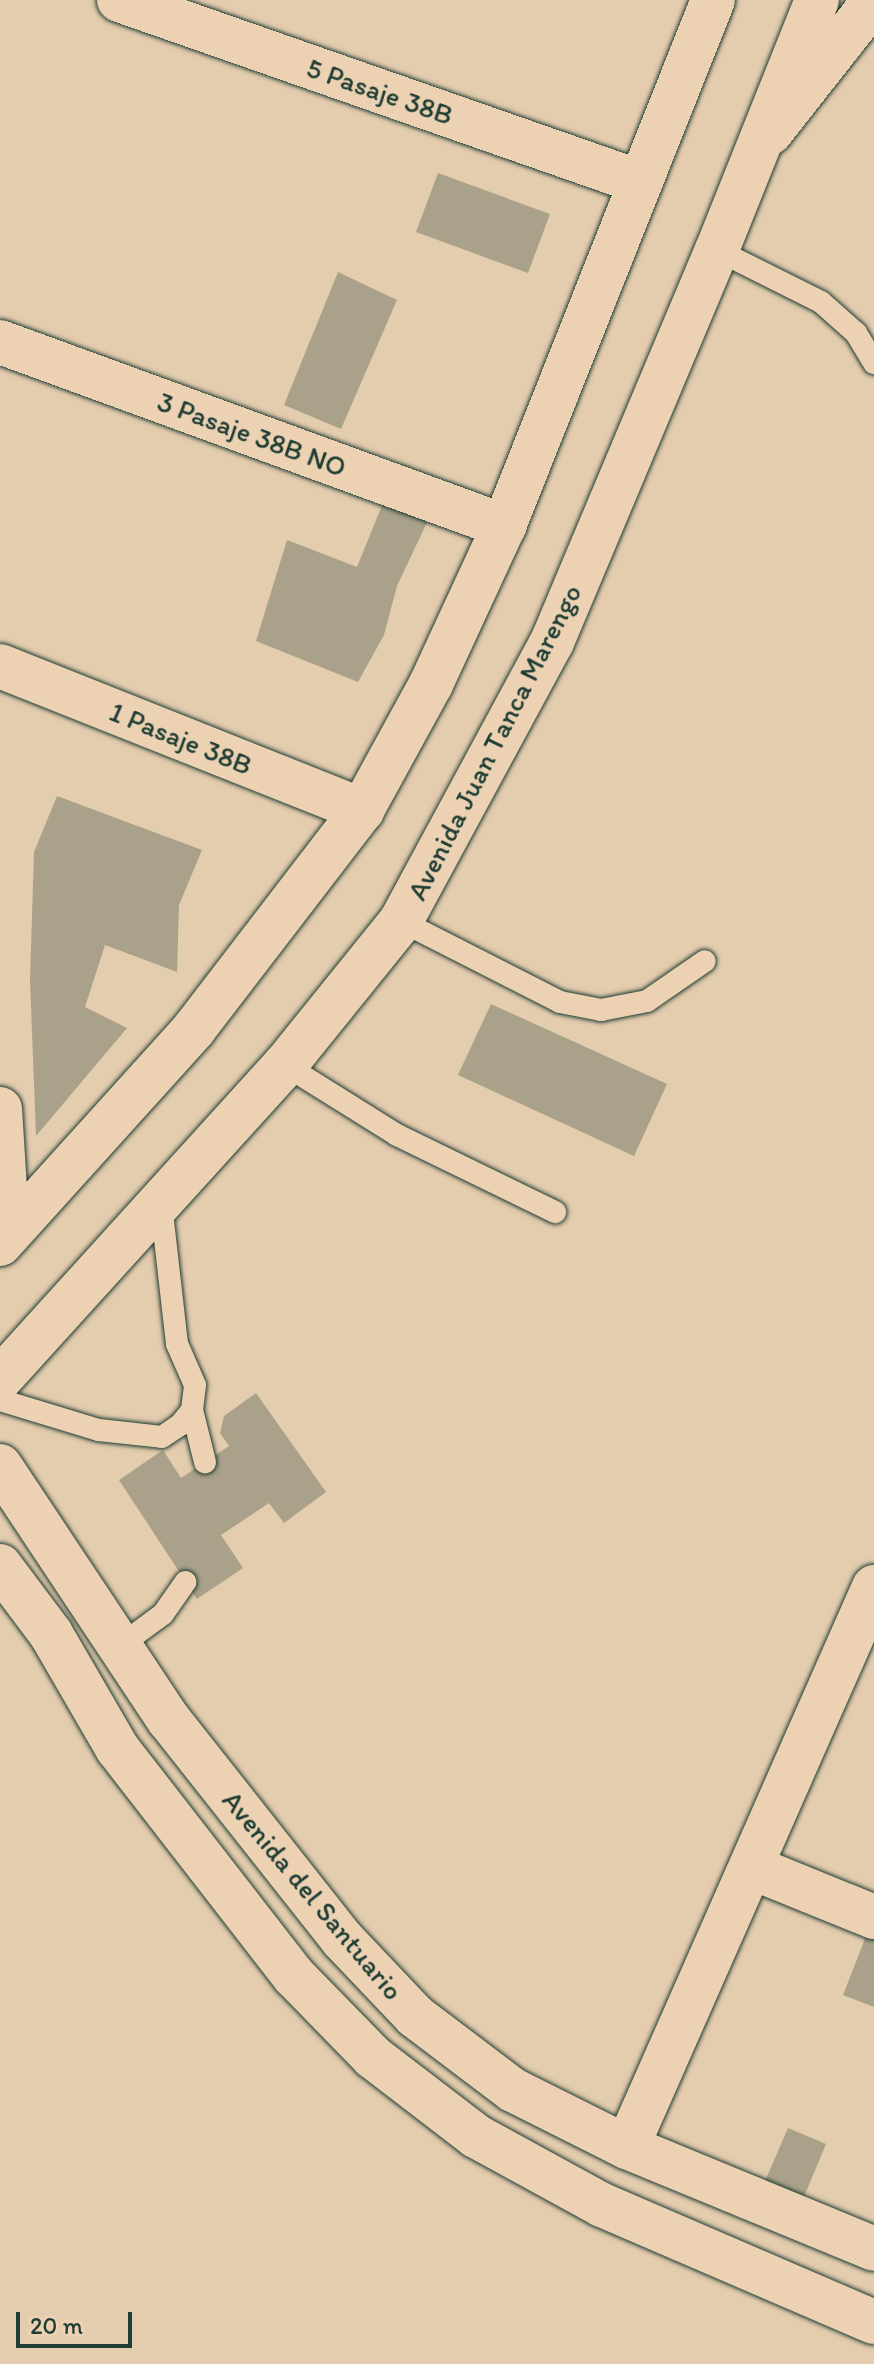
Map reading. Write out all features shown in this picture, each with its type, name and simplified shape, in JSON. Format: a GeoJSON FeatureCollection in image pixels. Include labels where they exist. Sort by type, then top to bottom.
{"type":"FeatureCollection","features":[{"type":"Feature","properties":{"kind":"street","name":"5 Pasaje 38B"},"geometry":{"type":"LineString","coordinates":[[119,0],[640,182]]}},
{"type":"Feature","properties":{"kind":"street"},"geometry":{"type":"LineString","coordinates":[[4,1240],[194,1029],[362,810],[431,684],[504,526],[713,0]]}},
{"type":"Feature","properties":{"kind":"street","name":"Avenida Juan Tanca Marengo"},"geometry":{"type":"LineString","coordinates":[[0,1379],[285,1065],[401,921],[552,642],[717,250],[817,0]]}},
{"type":"Feature","properties":{"kind":"street"},"geometry":{"type":"LineString","coordinates":[[754,154],[874,1]]}},
{"type":"Feature","properties":{"kind":"street","name":"3 Pasaje 38B NO"},"geometry":{"type":"LineString","coordinates":[[0,342],[504,526]]}},
{"type":"Feature","properties":{"kind":"street","name":"1 Pasaje 38B"},"geometry":{"type":"LineString","coordinates":[[0,666],[362,810]]}},
{"type":"Feature","properties":{"kind":"street"},"geometry":{"type":"LineString","coordinates":[[0,1109],[4,1240]]}},
{"type":"Feature","properties":{"kind":"street","name":"Avenida del Santuario"},"geometry":{"type":"LineString","coordinates":[[0,1466],[169,1720],[342,1939],[415,2016],[513,2090],[627,2147],[874,2249]]}},
{"type":"Feature","properties":{"kind":"street"},"geometry":{"type":"LineString","coordinates":[[0,1566],[51,1634],[117,1748],[294,1976],[373,2057],[476,2136],[602,2205],[874,2322]]}},
{"type":"Feature","properties":{"kind":"street"},"geometry":{"type":"LineString","coordinates":[[627,2147],[874,1587]]}},
{"type":"Feature","properties":{"kind":"street"},"geometry":{"type":"LineString","coordinates":[[751,1867],[874,1917]]}},
{"type":"Feature","properties":{"kind":"lane"},"geometry":{"type":"LineString","coordinates":[[717,250],[821,302],[856,333],[874,363]]}},
{"type":"Feature","properties":{"kind":"lane"},"geometry":{"type":"LineString","coordinates":[[401,921],[560,1002],[601,1010],[647,1001],[705,961]]}},
{"type":"Feature","properties":{"kind":"lane"},"geometry":{"type":"LineString","coordinates":[[285,1065],[397,1135],[555,1212]]}},
{"type":"Feature","properties":{"kind":"lane"},"geometry":{"type":"LineString","coordinates":[[161,1204],[177,1344],[195,1385],[192,1410],[205,1462]]}},
{"type":"Feature","properties":{"kind":"lane"},"geometry":{"type":"LineString","coordinates":[[0,1400],[99,1430],[162,1437],[180,1425],[192,1410]]}},
{"type":"Feature","properties":{"kind":"lane"},"geometry":{"type":"LineString","coordinates":[[121,1645],[163,1614],[185,1582]]}},
{"type":"Feature","properties":{"kind":"building"},"geometry":{"type":"Polygon","coordinates":[[[438,173],[550,214],[528,273],[416,232],[438,173]]]}},
{"type":"Feature","properties":{"kind":"building"},"geometry":{"type":"Polygon","coordinates":[[[338,272],[397,300],[341,429],[284,405],[338,272]]]}},
{"type":"Feature","properties":{"kind":"building"},"geometry":{"type":"Polygon","coordinates":[[[385,498],[431,514],[397,586],[384,635],[358,682],[256,641],[287,540],[357,567],[385,498]]]}},
{"type":"Feature","properties":{"kind":"building"},"geometry":{"type":"Polygon","coordinates":[[[57,796],[202,850],[179,905],[177,972],[105,945],[85,1007],[127,1028],[36,1136],[30,980],[34,852],[57,796]]]}},
{"type":"Feature","properties":{"kind":"building"},"geometry":{"type":"Polygon","coordinates":[[[491,1004],[667,1084],[634,1156],[458,1075],[491,1004]]]}},
{"type":"Feature","properties":{"kind":"building"},"geometry":{"type":"Polygon","coordinates":[[[256,1393],[326,1492],[284,1523],[269,1503],[221,1535],[243,1568],[197,1599],[119,1480],[163,1450],[181,1478],[229,1446],[220,1433],[224,1416],[256,1393]]]}},
{"type":"Feature","properties":{"kind":"building"},"geometry":{"type":"Polygon","coordinates":[[[868,1931],[874,1933],[874,2007],[843,1995],[868,1931]]]}},
{"type":"Feature","properties":{"kind":"building"},"geometry":{"type":"Polygon","coordinates":[[[788,2128],[826,2144],[801,2204],[762,2188],[788,2128]]]}}]}
